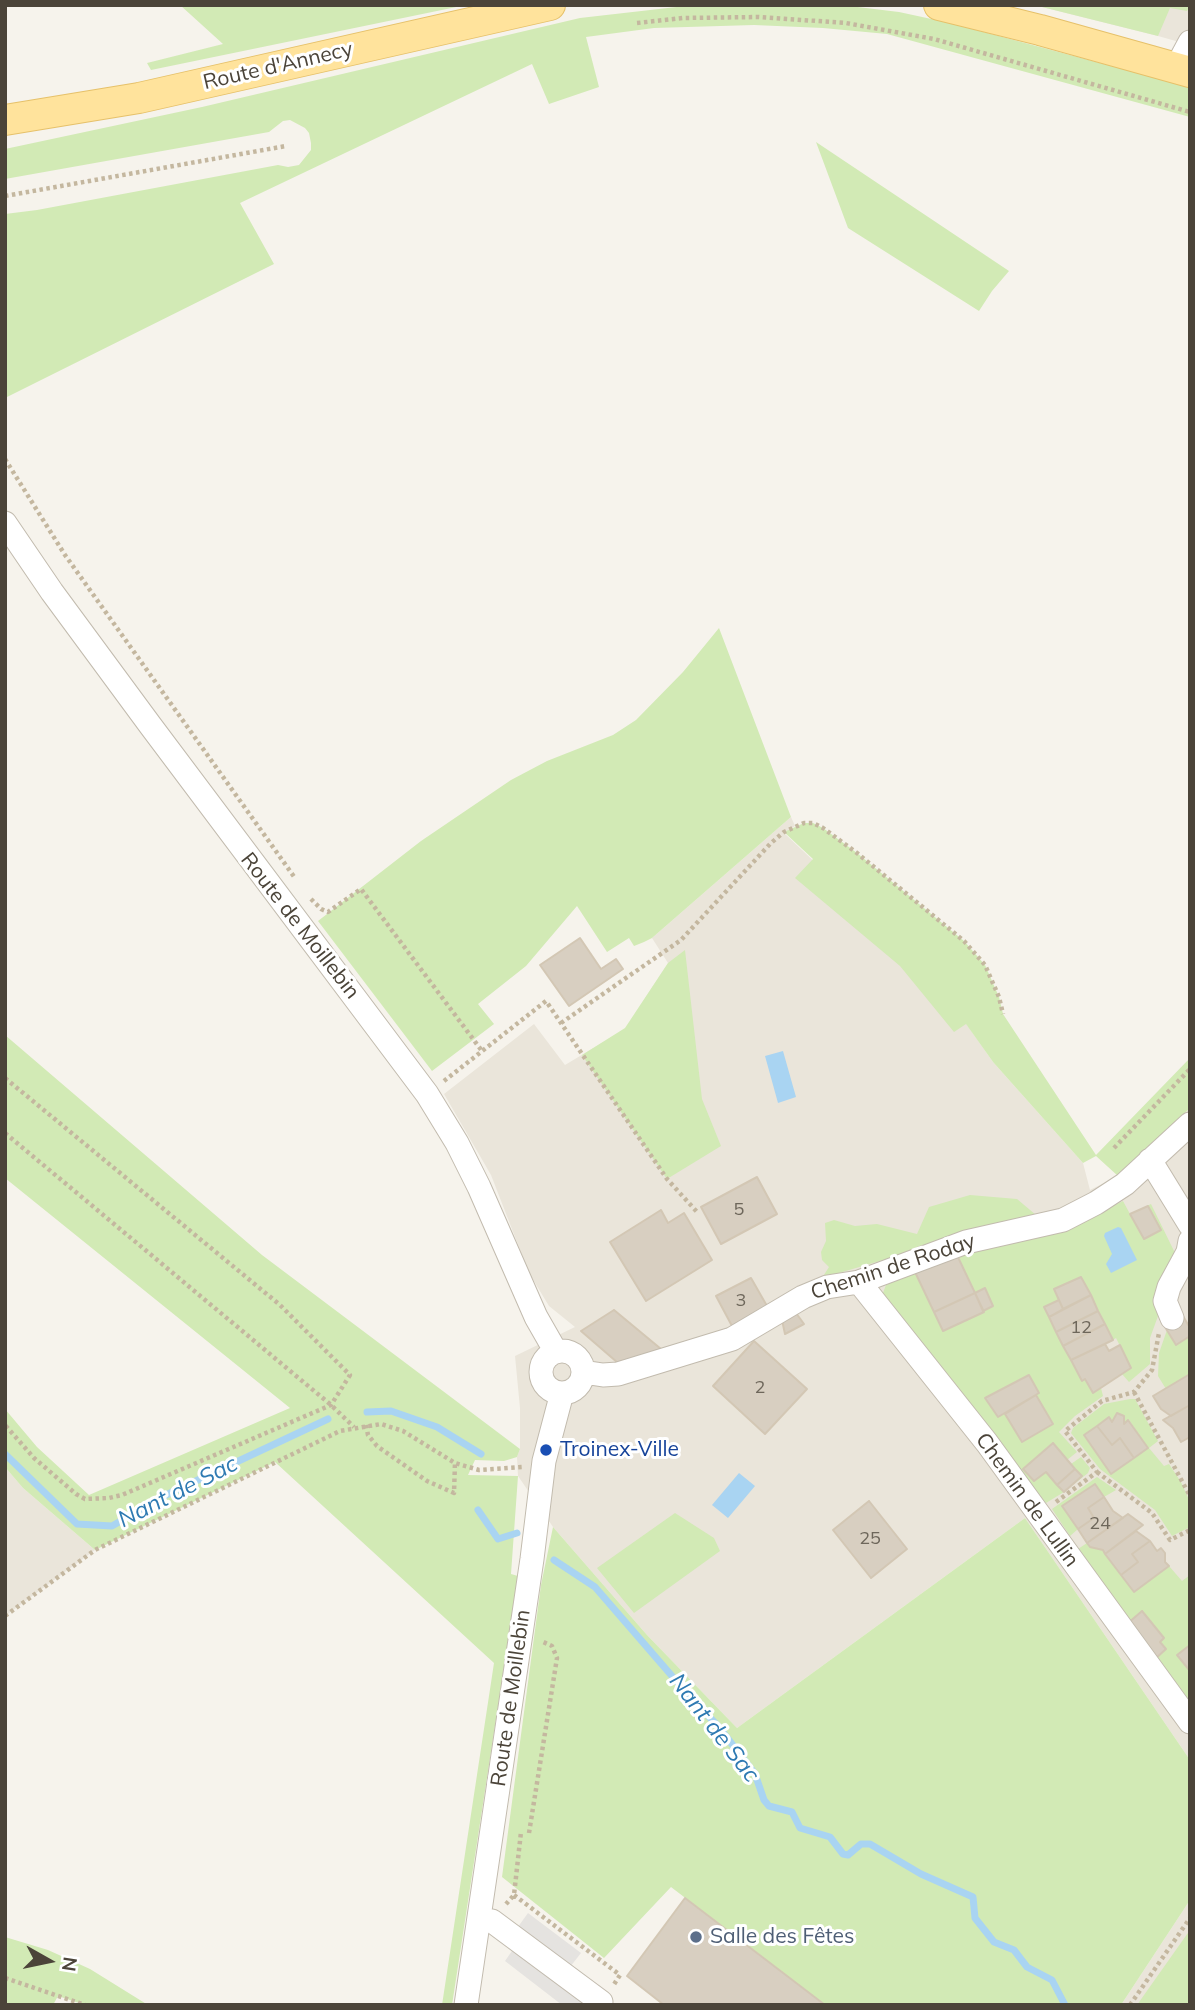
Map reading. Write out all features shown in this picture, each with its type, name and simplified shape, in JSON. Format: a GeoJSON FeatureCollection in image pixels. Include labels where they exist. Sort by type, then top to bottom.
{"type":"FeatureCollection","features":[{"type":"Feature","properties":{"kind":"main road","name":"Route d'Annecy"},"geometry":{"type":"LineString","coordinates":[[5,120],[139,98],[550,5]]}},
{"type":"Feature","properties":{"kind":"main road"},"geometry":{"type":"LineString","coordinates":[[939,5],[1185,61]]}},
{"type":"Feature","properties":{"kind":"street","name":"Route de Moillebin"},"geometry":{"type":"LineString","coordinates":[[5,523],[125,692],[427,1094],[474,1176],[536,1317],[556,1352]]}},
{"type":"Feature","properties":{"kind":"street","name":"Chemin de Roday"},"geometry":{"type":"LineString","coordinates":[[583,1372],[618,1374],[732,1339],[803,1297],[827,1287],[859,1282],[966,1242],[1063,1220],[1125,1184],[1189,1128]]}},
{"type":"Feature","properties":{"kind":"street"},"geometry":{"type":"LineString","coordinates":[[1150,1160],[1190,1225]]}},
{"type":"Feature","properties":{"kind":"street"},"geometry":{"type":"LineString","coordinates":[[1172,1318],[1165,1301],[1169,1287],[1188,1252],[1190,1241]]}},
{"type":"Feature","properties":{"kind":"street","name":"Chemin de Lullin"},"geometry":{"type":"LineString","coordinates":[[859,1282],[987,1443],[1190,1722]]}},
{"type":"Feature","properties":{"kind":"street"},"geometry":{"type":"LineString","coordinates":[[556,1352],[575,1356],[583,1372],[582,1380],[575,1389],[562,1393],[551,1390],[541,1374],[546,1359],[556,1352]]}},
{"type":"Feature","properties":{"kind":"street","name":"Route de Moillebin"},"geometry":{"type":"LineString","coordinates":[[466,2005],[486,1920],[544,1461],[562,1393]]}},
{"type":"Feature","properties":{"kind":"street"},"geometry":{"type":"LineString","coordinates":[[486,1920],[607,1995]]}},
{"type":"Feature","properties":{"kind":"path"},"geometry":{"type":"LineString","coordinates":[[637,23],[683,18],[759,17],[846,23],[933,39],[1190,112]]}},
{"type":"Feature","properties":{"kind":"path"},"geometry":{"type":"LineString","coordinates":[[5,196],[286,146]]}},
{"type":"Feature","properties":{"kind":"path"},"geometry":{"type":"LineString","coordinates":[[5,459],[65,555],[311,899],[328,912],[361,889],[482,1051]]}},
{"type":"Feature","properties":{"kind":"path"},"geometry":{"type":"LineString","coordinates":[[561,1023],[681,940],[771,844],[784,832],[804,823],[813,823],[823,828],[857,853],[964,941],[985,965],[993,980],[1003,1014]]}},
{"type":"Feature","properties":{"kind":"path"},"geometry":{"type":"LineString","coordinates":[[464,1065],[546,1000],[667,1179],[698,1213]]}},
{"type":"Feature","properties":{"kind":"path"},"geometry":{"type":"LineString","coordinates":[[1114,1148],[1190,1069]]}},
{"type":"Feature","properties":{"kind":"path"},"geometry":{"type":"LineString","coordinates":[[5,1078],[289,1314],[351,1375],[331,1405],[122,1495],[97,1500],[85,1499],[76,1494],[34,1458],[5,1425]]}},
{"type":"Feature","properties":{"kind":"path"},"geometry":{"type":"LineString","coordinates":[[5,1133],[355,1427]]}},
{"type":"Feature","properties":{"kind":"path"},"geometry":{"type":"LineString","coordinates":[[1172,1318],[1161,1325],[1152,1370],[1134,1392],[1102,1401],[1065,1431],[1097,1472],[1152,1513],[1170,1540],[1190,1530]]}},
{"type":"Feature","properties":{"kind":"path"},"geometry":{"type":"LineString","coordinates":[[1134,1392],[1190,1496]]}},
{"type":"Feature","properties":{"kind":"path"},"geometry":{"type":"LineString","coordinates":[[5,1616],[95,1550],[340,1431],[381,1424],[403,1431],[455,1463],[479,1470],[519,1468],[544,1461]]}},
{"type":"Feature","properties":{"kind":"path"},"geometry":{"type":"LineString","coordinates":[[366,1425],[368,1435],[377,1446],[428,1481],[454,1493],[455,1463]]}},
{"type":"Feature","properties":{"kind":"path"},"geometry":{"type":"LineString","coordinates":[[1039,1515],[1097,1472]]}},
{"type":"Feature","properties":{"kind":"path"},"geometry":{"type":"LineString","coordinates":[[520,1637],[548,1643],[556,1654],[529,1833]]}},
{"type":"Feature","properties":{"kind":"path"},"geometry":{"type":"LineString","coordinates":[[486,1920],[513,1895],[521,1832]]}},
{"type":"Feature","properties":{"kind":"path"},"geometry":{"type":"LineString","coordinates":[[513,1895],[620,1975],[607,1995]]}},
{"type":"Feature","properties":{"kind":"path"},"geometry":{"type":"LineString","coordinates":[[1130,2005],[1190,1918]]}},
{"type":"Feature","properties":{"kind":"path"},"geometry":{"type":"LineString","coordinates":[[5,1978],[85,2005]]}},
{"type":"Feature","properties":{"kind":"shaded area"},"geometry":{"type":"Polygon","coordinates":[[[1034,5],[1190,5],[1190,45],[1158,36],[1034,5]]]}},
{"type":"Feature","properties":{"kind":"shaded area"},"geometry":{"type":"Polygon","coordinates":[[[791,817],[795,826],[784,833],[927,968],[993,1062],[1083,1163],[1090,1190],[1118,1176],[1190,1108],[1190,1760],[1025,1518],[737,1728],[647,1635],[553,1527],[518,1476],[520,1408],[515,1356],[575,1327],[549,1306],[529,1273],[491,1175],[444,1094],[534,1024],[565,1065],[625,1029],[668,963],[652,938],[791,817]]]}},
{"type":"Feature","properties":{"kind":"shaded area"},"geometry":{"type":"Polygon","coordinates":[[[5,1467],[23,1488],[95,1550],[5,1616],[5,1467]]]}},
{"type":"Feature","properties":{"kind":"shaded area"},"geometry":{"type":"Polygon","coordinates":[[[1190,1900],[1190,2005],[1121,2005],[1190,1900]]]}},
{"type":"Feature","properties":{"kind":"shaded area"},"geometry":{"type":"Polygon","coordinates":[[[528,1913],[581,1953],[559,1981],[590,2005],[562,2005],[505,1961],[514,1948],[507,1942],[528,1913]]]}},
{"type":"Feature","properties":{"kind":"green space"},"geometry":{"type":"Polygon","coordinates":[[[180,5],[466,5],[151,70],[147,63],[223,44],[180,5]]]}},
{"type":"Feature","properties":{"kind":"green space"},"geometry":{"type":"Polygon","coordinates":[[[694,5],[841,5],[899,12],[950,23],[1190,87],[1190,117],[887,34],[754,25],[654,28],[586,37],[599,87],[549,104],[532,64],[240,203],[274,264],[5,398],[5,214],[278,165],[299,165],[311,150],[311,143],[305,128],[290,120],[283,121],[269,132],[5,179],[5,149],[202,107],[580,18],[694,5]]]}},
{"type":"Feature","properties":{"kind":"green space"},"geometry":{"type":"Polygon","coordinates":[[[1034,5],[1190,5],[1187,11],[1170,8],[1158,36],[1034,5]]]}},
{"type":"Feature","properties":{"kind":"green space"},"geometry":{"type":"Polygon","coordinates":[[[816,142],[1009,271],[979,311],[848,228],[816,142]]]}},
{"type":"Feature","properties":{"kind":"green space"},"geometry":{"type":"Polygon","coordinates":[[[719,628],[791,817],[652,938],[644,942],[634,946],[629,938],[607,952],[577,906],[526,966],[478,1004],[494,1024],[432,1071],[318,921],[421,841],[511,780],[547,761],[613,735],[636,720],[683,672],[719,628]]]}},
{"type":"Feature","properties":{"kind":"green space"},"geometry":{"type":"Polygon","coordinates":[[[804,823],[813,823],[823,828],[857,853],[964,941],[985,965],[999,997],[1003,1014],[1096,1155],[1190,1058],[1190,1108],[1118,1176],[1096,1156],[1083,1163],[993,1062],[966,1024],[954,1032],[900,966],[795,878],[813,859],[784,832],[804,823]]]}},
{"type":"Feature","properties":{"kind":"green space"},"geometry":{"type":"Polygon","coordinates":[[[685,950],[702,1099],[721,1146],[667,1179],[582,1055],[625,1028],[668,963],[685,950]]]}},
{"type":"Feature","properties":{"kind":"green space"},"geometry":{"type":"Polygon","coordinates":[[[5,1035],[262,1255],[520,1449],[517,1457],[504,1461],[475,1460],[468,1475],[518,1476],[511,1574],[518,1576],[452,2005],[442,2005],[494,1663],[275,1462],[95,1550],[23,1488],[5,1467],[5,1409],[37,1447],[89,1495],[290,1408],[5,1178],[5,1035]]]}},
{"type":"Feature","properties":{"kind":"green space"},"geometry":{"type":"Polygon","coordinates":[[[970,1195],[1017,1199],[1036,1215],[822,1278],[829,1267],[822,1260],[821,1252],[826,1241],[825,1223],[834,1220],[855,1226],[877,1224],[917,1234],[929,1207],[970,1195]]]}},
{"type":"Feature","properties":{"kind":"green space"},"geometry":{"type":"Polygon","coordinates":[[[1123,1201],[1130,1214],[1151,1204],[1175,1253],[1156,1298],[1158,1316],[1150,1338],[1150,1364],[1129,1382],[1122,1374],[1131,1368],[1116,1338],[1113,1340],[1091,1296],[1049,1317],[1082,1380],[1085,1379],[1093,1393],[1101,1388],[1103,1396],[1075,1416],[1059,1432],[1077,1452],[1067,1460],[1052,1443],[1023,1469],[1034,1481],[1046,1472],[1057,1484],[1075,1469],[1071,1464],[1081,1457],[1090,1468],[1088,1473],[1046,1503],[881,1298],[886,1285],[961,1251],[1070,1227],[1123,1201]]]}},
{"type":"Feature","properties":{"kind":"green space"},"geometry":{"type":"Polygon","coordinates":[[[1167,1330],[1176,1344],[1190,1336],[1190,1374],[1166,1389],[1158,1376],[1159,1353],[1167,1330]]]}},
{"type":"Feature","properties":{"kind":"green space"},"geometry":{"type":"Polygon","coordinates":[[[1135,1399],[1158,1441],[1149,1448],[1164,1466],[1169,1464],[1190,1502],[1190,1527],[1172,1536],[1155,1510],[1100,1469],[1071,1433],[1073,1428],[1104,1404],[1135,1399]],[[1109,1417],[1084,1436],[1111,1474],[1148,1448],[1129,1420],[1124,1424],[1112,1422],[1109,1417]]]}},
{"type":"Feature","properties":{"kind":"green space"},"geometry":{"type":"Polygon","coordinates":[[[1097,1477],[1116,1490],[1104,1497],[1094,1484],[1062,1506],[1078,1529],[1070,1536],[1052,1509],[1097,1477]]]}},
{"type":"Feature","properties":{"kind":"green space"},"geometry":{"type":"Polygon","coordinates":[[[675,1513],[714,1538],[720,1551],[634,1613],[597,1568],[675,1513]]]}},
{"type":"Feature","properties":{"kind":"green space"},"geometry":{"type":"Polygon","coordinates":[[[1025,1518],[1190,1760],[1190,1900],[1121,2005],[825,2005],[671,1887],[604,1958],[502,1877],[541,1585],[553,1527],[647,1635],[737,1728],[1025,1518]]]}},
{"type":"Feature","properties":{"kind":"green space"},"geometry":{"type":"Polygon","coordinates":[[[1087,1543],[1090,1547],[1103,1550],[1134,1592],[1169,1566],[1182,1581],[1190,1575],[1190,1703],[1127,1624],[1078,1549],[1087,1543]]]}},
{"type":"Feature","properties":{"kind":"green space"},"geometry":{"type":"Polygon","coordinates":[[[1190,1930],[1190,2005],[1137,2005],[1190,1930]]]}},
{"type":"Feature","properties":{"kind":"green space"},"geometry":{"type":"Polygon","coordinates":[[[5,1937],[48,1950],[90,1969],[148,2005],[85,2005],[58,1996],[53,2005],[5,2005],[5,1937]]]}},
{"type":"Feature","properties":{"kind":"water"},"geometry":{"type":"Polygon","coordinates":[[[783,1051],[796,1097],[778,1103],[765,1056],[783,1051]]]}},
{"type":"Feature","properties":{"kind":"water"},"geometry":{"type":"Polygon","coordinates":[[[1118,1227],[1121,1228],[1137,1260],[1111,1273],[1106,1264],[1112,1254],[1104,1236],[1118,1227]]]}},
{"type":"Feature","properties":{"kind":"water"},"geometry":{"type":"Polygon","coordinates":[[[739,1473],[755,1486],[728,1518],[712,1505],[739,1473]]]}},
{"type":"Feature","properties":{"kind":"building"},"geometry":{"type":"Polygon","coordinates":[[[580,938],[601,969],[616,959],[623,969],[569,1006],[540,965],[580,938]]]}},
{"type":"Feature","properties":{"kind":"building"},"geometry":{"type":"Polygon","coordinates":[[[757,1177],[777,1214],[721,1244],[701,1207],[757,1177]]]}},
{"type":"Feature","properties":{"kind":"building"},"geometry":{"type":"Polygon","coordinates":[[[1148,1206],[1161,1230],[1144,1239],[1130,1214],[1148,1206]]]}},
{"type":"Feature","properties":{"kind":"building"},"geometry":{"type":"Polygon","coordinates":[[[661,1210],[668,1223],[684,1213],[712,1260],[646,1301],[610,1242],[661,1210]]]}},
{"type":"Feature","properties":{"kind":"building"},"geometry":{"type":"Polygon","coordinates":[[[956,1253],[975,1293],[934,1312],[915,1272],[956,1253]]]}},
{"type":"Feature","properties":{"kind":"building"},"geometry":{"type":"Polygon","coordinates":[[[1081,1277],[1091,1295],[1063,1309],[1054,1289],[1081,1277]]]}},
{"type":"Feature","properties":{"kind":"building"},"geometry":{"type":"Polygon","coordinates":[[[751,1278],[767,1306],[732,1326],[716,1296],[751,1278]]]}},
{"type":"Feature","properties":{"kind":"building"},"geometry":{"type":"Polygon","coordinates":[[[985,1288],[993,1306],[983,1311],[975,1293],[985,1288]]]}},
{"type":"Feature","properties":{"kind":"building"},"geometry":{"type":"Polygon","coordinates":[[[975,1293],[984,1312],[943,1331],[934,1312],[975,1293]]]}},
{"type":"Feature","properties":{"kind":"building"},"geometry":{"type":"Polygon","coordinates":[[[1091,1295],[1098,1311],[1056,1332],[1049,1317],[1091,1295]]]}},
{"type":"Feature","properties":{"kind":"building"},"geometry":{"type":"Polygon","coordinates":[[[1059,1300],[1063,1309],[1049,1317],[1044,1307],[1059,1300]]]}},
{"type":"Feature","properties":{"kind":"building"},"geometry":{"type":"Polygon","coordinates":[[[614,1310],[661,1349],[618,1363],[581,1331],[614,1310]]]}},
{"type":"Feature","properties":{"kind":"building"},"geometry":{"type":"Polygon","coordinates":[[[1098,1311],[1105,1324],[1063,1346],[1056,1332],[1098,1311]]]}},
{"type":"Feature","properties":{"kind":"building"},"geometry":{"type":"Polygon","coordinates":[[[796,1313],[804,1324],[785,1334],[782,1320],[796,1313]]]}},
{"type":"Feature","properties":{"kind":"building"},"geometry":{"type":"Polygon","coordinates":[[[1183,1316],[1190,1328],[1190,1336],[1176,1345],[1165,1327],[1183,1316]]]}},
{"type":"Feature","properties":{"kind":"building"},"geometry":{"type":"Polygon","coordinates":[[[1105,1324],[1113,1340],[1071,1360],[1063,1346],[1105,1324]]]}},
{"type":"Feature","properties":{"kind":"building"},"geometry":{"type":"Polygon","coordinates":[[[754,1341],[807,1389],[765,1434],[713,1386],[754,1341]]]}},
{"type":"Feature","properties":{"kind":"building"},"geometry":{"type":"Polygon","coordinates":[[[1105,1344],[1109,1351],[1120,1345],[1131,1368],[1093,1393],[1085,1379],[1082,1381],[1071,1360],[1105,1344]]]}},
{"type":"Feature","properties":{"kind":"building"},"geometry":{"type":"Polygon","coordinates":[[[1190,1374],[1190,1405],[1171,1416],[1161,1409],[1153,1396],[1190,1374]]]}},
{"type":"Feature","properties":{"kind":"building"},"geometry":{"type":"Polygon","coordinates":[[[1029,1375],[1039,1393],[998,1417],[985,1398],[1029,1375]]]}},
{"type":"Feature","properties":{"kind":"building"},"geometry":{"type":"Polygon","coordinates":[[[1036,1395],[1053,1424],[1022,1442],[1005,1414],[1036,1395]]]}},
{"type":"Feature","properties":{"kind":"building"},"geometry":{"type":"Polygon","coordinates":[[[1190,1405],[1190,1437],[1181,1442],[1173,1428],[1163,1420],[1190,1405]]]}},
{"type":"Feature","properties":{"kind":"building"},"geometry":{"type":"Polygon","coordinates":[[[1117,1413],[1124,1416],[1124,1424],[1128,1420],[1148,1448],[1134,1458],[1120,1438],[1112,1445],[1097,1426],[1109,1417],[1112,1422],[1117,1413]]]}},
{"type":"Feature","properties":{"kind":"building"},"geometry":{"type":"Polygon","coordinates":[[[1097,1426],[1112,1445],[1120,1438],[1134,1458],[1111,1474],[1084,1435],[1097,1426]]]}},
{"type":"Feature","properties":{"kind":"building"},"geometry":{"type":"Polygon","coordinates":[[[1053,1443],[1075,1469],[1057,1485],[1046,1472],[1034,1481],[1023,1469],[1053,1443]]]}},
{"type":"Feature","properties":{"kind":"building"},"geometry":{"type":"Polygon","coordinates":[[[1075,1469],[1082,1476],[1064,1492],[1057,1485],[1075,1469]]]}},
{"type":"Feature","properties":{"kind":"building"},"geometry":{"type":"Polygon","coordinates":[[[1095,1484],[1104,1497],[1088,1508],[1094,1518],[1078,1529],[1062,1506],[1095,1484]]]}},
{"type":"Feature","properties":{"kind":"building"},"geometry":{"type":"Polygon","coordinates":[[[1104,1497],[1113,1511],[1123,1518],[1087,1543],[1078,1529],[1094,1518],[1088,1508],[1104,1497]]]}},
{"type":"Feature","properties":{"kind":"building"},"geometry":{"type":"Polygon","coordinates":[[[869,1501],[907,1549],[871,1578],[833,1530],[869,1501]]]}},
{"type":"Feature","properties":{"kind":"building"},"geometry":{"type":"Polygon","coordinates":[[[1128,1514],[1143,1525],[1105,1554],[1103,1550],[1090,1547],[1087,1543],[1128,1514]]]}},
{"type":"Feature","properties":{"kind":"building"},"geometry":{"type":"Polygon","coordinates":[[[1136,1531],[1150,1541],[1132,1554],[1138,1562],[1121,1575],[1105,1554],[1136,1531]]]}},
{"type":"Feature","properties":{"kind":"building"},"geometry":{"type":"Polygon","coordinates":[[[1150,1541],[1157,1551],[1161,1548],[1165,1553],[1165,1562],[1169,1566],[1134,1592],[1121,1575],[1138,1562],[1132,1554],[1150,1541]]]}},
{"type":"Feature","properties":{"kind":"building"},"geometry":{"type":"Polygon","coordinates":[[[1142,1611],[1164,1638],[1160,1642],[1166,1649],[1155,1659],[1127,1624],[1142,1611]]]}},
{"type":"Feature","properties":{"kind":"building"},"geometry":{"type":"Polygon","coordinates":[[[1190,1645],[1190,1671],[1177,1655],[1190,1645]]]}},
{"type":"Feature","properties":{"kind":"building","name":"Salle des Fêtes"},"geometry":{"type":"Polygon","coordinates":[[[685,1898],[825,2005],[664,2005],[627,1976],[685,1898]]]}},
{"type":"Feature","properties":{"kind":"waterway","name":"Nant de Sac"},"geometry":{"type":"LineString","coordinates":[[367,1412],[391,1411],[437,1427],[481,1454]]}},
{"type":"Feature","properties":{"kind":"waterway","name":"Nant de Sac"},"geometry":{"type":"LineString","coordinates":[[5,1454],[77,1524],[112,1526],[166,1495],[328,1419]]}},
{"type":"Feature","properties":{"kind":"waterway","name":"Nant de Sac"},"geometry":{"type":"LineString","coordinates":[[478,1510],[498,1539],[517,1533]]}},
{"type":"Feature","properties":{"kind":"waterway","name":"Nant de Sac"},"geometry":{"type":"LineString","coordinates":[[554,1560],[595,1587],[718,1726],[755,1774],[764,1800],[769,1806],[792,1812],[800,1828],[830,1837],[843,1854],[848,1855],[861,1844],[870,1844],[921,1874],[973,1897],[975,1918],[994,1942],[1014,1950],[1027,1967],[1052,1980],[1065,2005]]}},
{"type":"Feature","properties":{"kind":"place","name":"Troinex-Ville"},"geometry":{"type":"Point","coordinates":[546,1450]}},
{"type":"Feature","properties":{"kind":"place","name":"Salle des Fêtes"},"geometry":{"type":"Point","coordinates":[696,1937]}}]}
